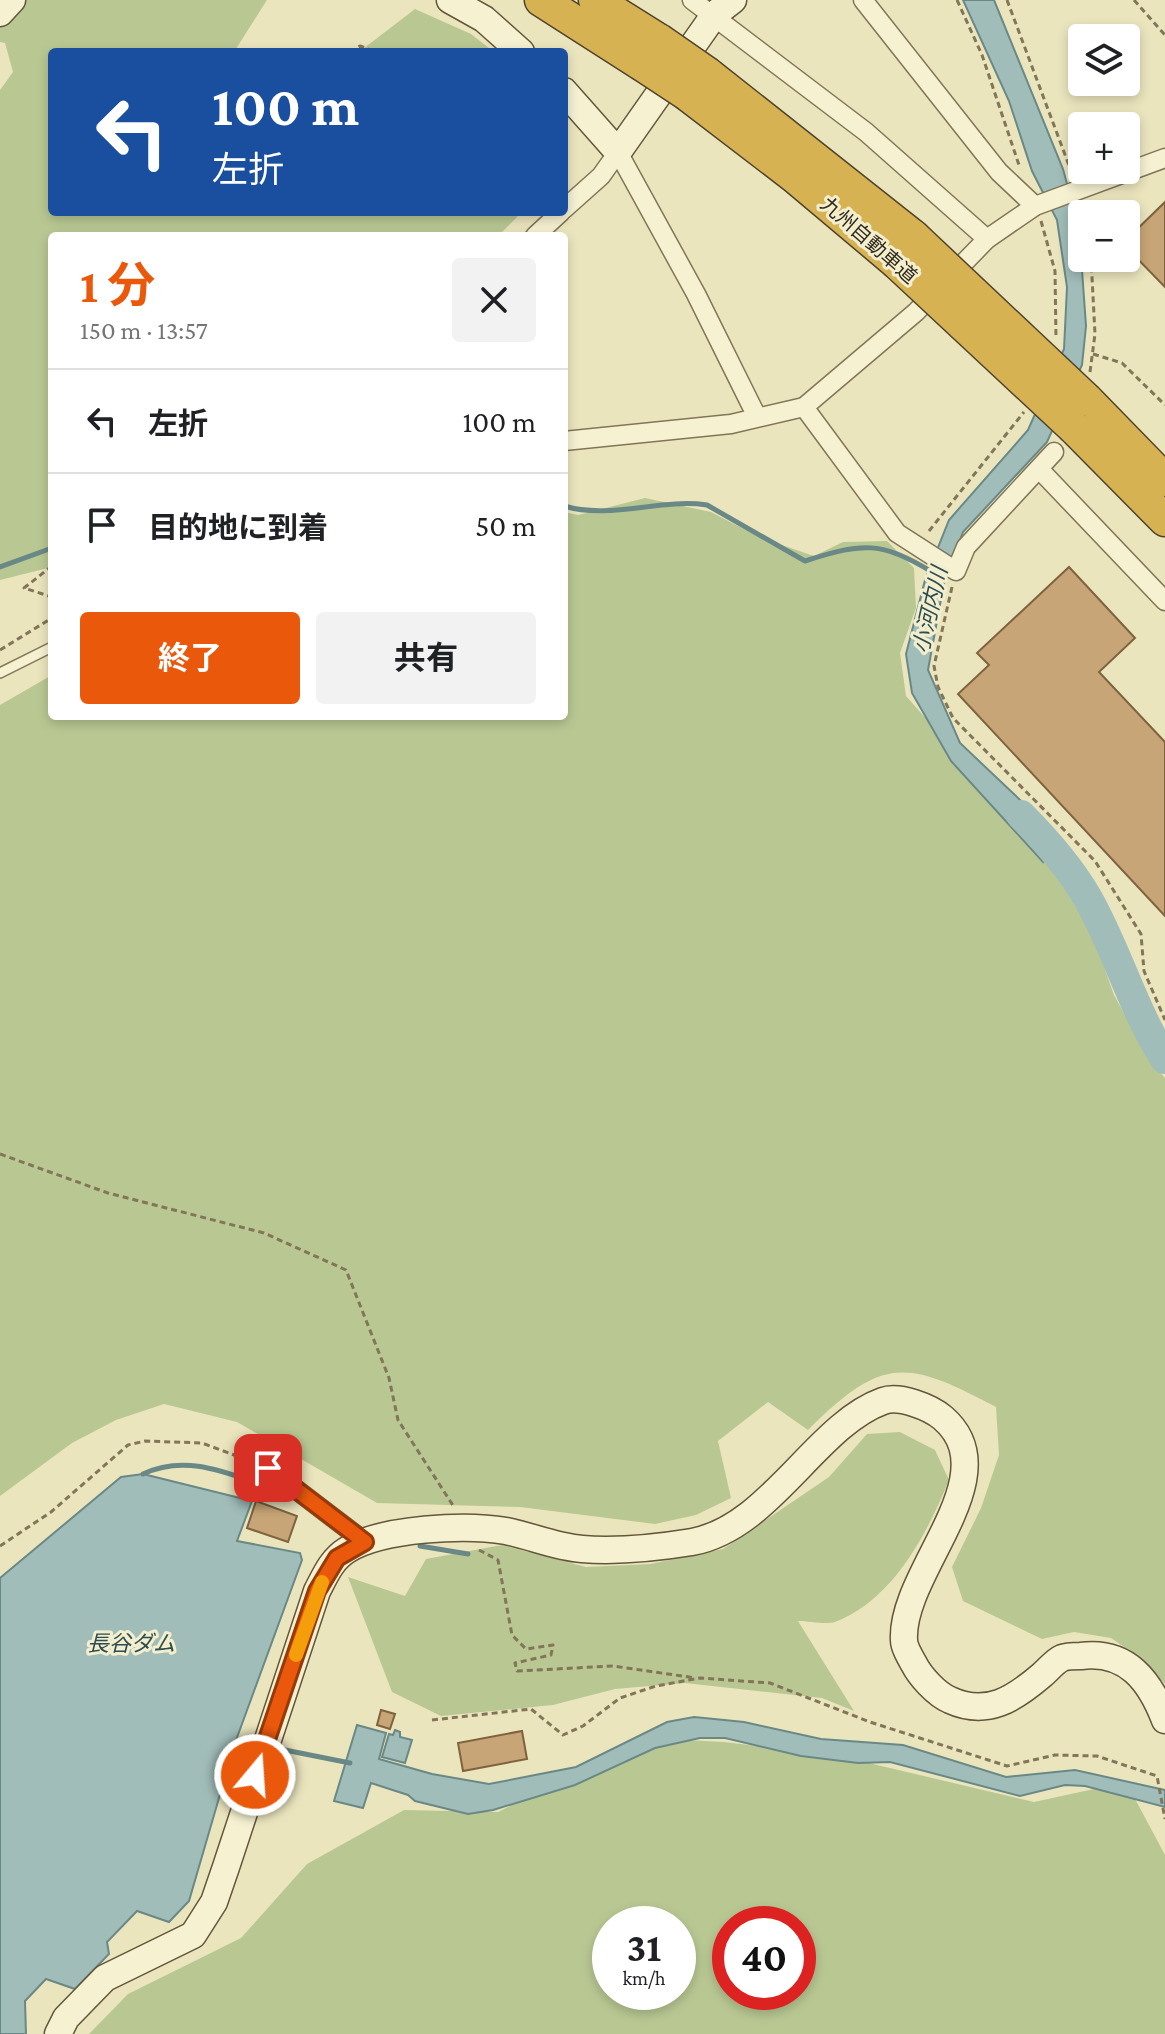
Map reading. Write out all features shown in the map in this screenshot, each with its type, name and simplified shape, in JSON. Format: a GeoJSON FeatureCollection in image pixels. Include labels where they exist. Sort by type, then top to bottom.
{"type":"FeatureCollection","features":[{"type":"Feature","properties":{"kind":"highway","name":"九州自動車道"},"geometry":{"type":"LineString","coordinates":[[541,0],[650,52]]}},
{"type":"Feature","properties":{"kind":"highway","name":"九州自動車道"},"geometry":{"type":"LineString","coordinates":[[595,0],[650,52],[698,85],[905,249],[1077,412],[1165,480]]}},
{"type":"Feature","properties":{"kind":"highway","name":"九州自動車道"},"geometry":{"type":"LineString","coordinates":[[1077,412],[1165,520]]}},
{"type":"Feature","properties":{"kind":"street"},"geometry":{"type":"LineString","coordinates":[[0,13],[12,0]]}},
{"type":"Feature","properties":{"kind":"street"},"geometry":{"type":"LineString","coordinates":[[450,0],[484,19],[517,48]]}},
{"type":"Feature","properties":{"kind":"street"},"geometry":{"type":"LineString","coordinates":[[692,0],[724,7],[987,239]]}},
{"type":"Feature","properties":{"kind":"street"},"geometry":{"type":"LineString","coordinates":[[863,0],[999,172],[1035,206]]}},
{"type":"Feature","properties":{"kind":"street"},"geometry":{"type":"LineString","coordinates":[[568,206],[601,176],[724,7]]}},
{"type":"Feature","properties":{"kind":"street"},"geometry":{"type":"LineString","coordinates":[[568,96],[618,152],[696,294],[757,417]]}},
{"type":"Feature","properties":{"kind":"street"},"geometry":{"type":"LineString","coordinates":[[568,441],[731,424],[804,407],[916,312],[987,239],[1035,206],[1165,158]]}},
{"type":"Feature","properties":{"kind":"street"},"geometry":{"type":"LineString","coordinates":[[539,232],[557,216]]}},
{"type":"Feature","properties":{"kind":"street"},"geometry":{"type":"LineString","coordinates":[[804,407],[897,533],[956,571],[966,547],[1040,470],[1077,412]]}},
{"type":"Feature","properties":{"kind":"street"},"geometry":{"type":"LineString","coordinates":[[1040,470],[1165,601]]}},
{"type":"Feature","properties":{"kind":"street"},"geometry":{"type":"LineString","coordinates":[[58,2034],[66,2018],[105,1978],[193,1935],[214,1902],[317,1591],[337,1558],[365,1542],[414,1530],[469,1538],[503,1530],[579,1549],[645,1550],[706,1539],[781,1488],[855,1414],[886,1399],[915,1404],[942,1418],[957,1435],[965,1460],[964,1489],[910,1601],[903,1642],[918,1672],[946,1699],[977,1709],[1005,1703],[1062,1658],[1092,1654],[1115,1657],[1136,1670],[1151,1686],[1165,1720]]}},
{"type":"Feature","properties":{"kind":"street"},"geometry":{"type":"LineString","coordinates":[[268,1468],[365,1542]]}},
{"type":"Feature","properties":{"kind":"lane"},"geometry":{"type":"LineString","coordinates":[[0,673],[48,649]]}},
{"type":"Feature","properties":{"kind":"path"},"geometry":{"type":"LineString","coordinates":[[957,0],[982,55],[1020,163],[1020,192]]}},
{"type":"Feature","properties":{"kind":"path"},"geometry":{"type":"LineString","coordinates":[[1007,0],[1077,190]]}},
{"type":"Feature","properties":{"kind":"path"},"geometry":{"type":"LineString","coordinates":[[1134,0],[1165,35]]}},
{"type":"Feature","properties":{"kind":"path"},"geometry":{"type":"LineString","coordinates":[[1035,206],[1055,271],[1057,337]]}},
{"type":"Feature","properties":{"kind":"path"},"geometry":{"type":"LineString","coordinates":[[1077,412],[1093,354],[1093,272]]}},
{"type":"Feature","properties":{"kind":"path"},"geometry":{"type":"LineString","coordinates":[[1093,354],[1122,363],[1165,405]]}},
{"type":"Feature","properties":{"kind":"path"},"geometry":{"type":"LineString","coordinates":[[919,547],[959,490],[1023,413]]}},
{"type":"Feature","properties":{"kind":"path"},"geometry":{"type":"LineString","coordinates":[[48,569],[24,588],[48,596]]}},
{"type":"Feature","properties":{"kind":"path"},"geometry":{"type":"LineString","coordinates":[[956,571],[934,666],[938,687],[953,718],[1095,861],[1141,934],[1144,971],[1165,1020]]}},
{"type":"Feature","properties":{"kind":"path"},"geometry":{"type":"LineString","coordinates":[[0,650],[48,620]]}},
{"type":"Feature","properties":{"kind":"path"},"geometry":{"type":"LineString","coordinates":[[0,1154],[108,1193],[264,1233],[346,1270],[389,1378],[398,1420],[469,1538],[498,1560],[512,1635],[526,1649],[553,1645],[551,1655],[515,1663],[517,1671],[613,1666],[700,1678],[770,1683],[870,1722],[1007,1766],[1055,1755],[1097,1756],[1139,1767],[1157,1776],[1165,1819]]}},
{"type":"Feature","properties":{"kind":"path"},"geometry":{"type":"LineString","coordinates":[[0,1546],[51,1512],[128,1445],[145,1441],[202,1443],[268,1468]]}},
{"type":"Feature","properties":{"kind":"path"},"geometry":{"type":"LineString","coordinates":[[432,1720],[531,1709],[563,1735],[583,1726],[620,1698],[656,1686],[700,1678]]}},
{"type":"Feature","properties":{"kind":"green space"},"geometry":{"type":"Polygon","coordinates":[[[0,0],[267,0],[237,48],[48,48],[48,216],[518,216],[502,232],[48,232],[48,568],[0,580],[0,90],[13,72],[5,43],[0,42],[0,0]]]}},
{"type":"Feature","properties":{"kind":"green space"},"geometry":{"type":"Polygon","coordinates":[[[415,9],[471,34],[489,48],[364,48],[415,9]]]}},
{"type":"Feature","properties":{"kind":"green space"},"geometry":{"type":"Polygon","coordinates":[[[645,498],[711,512],[761,538],[814,556],[843,542],[887,541],[914,568],[916,608],[900,653],[906,696],[1045,853],[1094,939],[1114,995],[1150,1061],[1165,1078],[1165,1684],[1143,1660],[1111,1638],[1074,1632],[1042,1639],[963,1601],[952,1567],[981,1508],[999,1455],[996,1407],[939,1380],[916,1374],[896,1373],[856,1388],[808,1430],[768,1402],[718,1441],[731,1498],[696,1515],[655,1524],[520,1507],[377,1503],[237,1422],[164,1404],[116,1420],[72,1443],[0,1496],[0,705],[48,677],[48,720],[568,720],[568,513],[578,515],[645,498]]]}},
{"type":"Feature","properties":{"kind":"green space"},"geometry":{"type":"Polygon","coordinates":[[[900,1432],[935,1450],[949,1480],[919,1543],[891,1582],[856,1612],[835,1622],[798,1621],[854,1711],[822,1698],[685,1683],[615,1689],[553,1705],[441,1716],[392,1692],[348,1577],[405,1596],[426,1559],[502,1545],[586,1567],[650,1564],[723,1549],[829,1477],[867,1434],[900,1432]]]}},
{"type":"Feature","properties":{"kind":"green space"},"geometry":{"type":"Polygon","coordinates":[[[648,1738],[724,1742],[835,1755],[1034,1802],[1126,1782],[1165,1855],[1165,2034],[89,2034],[128,1994],[241,1938],[307,1864],[404,1810],[498,1812],[648,1738]]]}},
{"type":"Feature","properties":{"kind":"water"},"geometry":{"type":"Polygon","coordinates":[[[963,0],[994,0],[1063,169],[1071,200],[1068,200],[1068,272],[1082,272],[1086,326],[1082,365],[1047,442],[963,532],[944,583],[928,670],[960,743],[1055,833],[1043,862],[951,761],[912,693],[906,654],[925,580],[949,520],[1028,430],[1064,349],[1067,287],[1057,220],[1032,171],[1009,101],[963,0]]]}},
{"type":"Feature","properties":{"kind":"water","name":"長谷ダム"},"geometry":{"type":"Polygon","coordinates":[[[143,1474],[252,1501],[237,1541],[300,1553],[302,1560],[235,1743],[189,1901],[169,1922],[137,1911],[107,1942],[109,1954],[75,1989],[46,1979],[25,2001],[26,2034],[0,2034],[0,1578],[121,1477],[143,1474]]]}},
{"type":"Feature","properties":{"kind":"water"},"geometry":{"type":"Polygon","coordinates":[[[694,1717],[744,1722],[821,1739],[903,1745],[1006,1777],[1075,1770],[1165,1790],[1165,1807],[1085,1786],[1065,1785],[1020,1796],[890,1762],[858,1763],[801,1756],[725,1738],[700,1738],[655,1748],[575,1785],[493,1810],[468,1814],[415,1801],[408,1795],[371,1783],[363,1808],[334,1801],[357,1725],[386,1733],[379,1759],[432,1774],[489,1784],[576,1767],[667,1722],[694,1717]]]}},
{"type":"Feature","properties":{"kind":"water"},"geometry":{"type":"Polygon","coordinates":[[[395,1730],[400,1732],[400,1737],[412,1740],[405,1763],[382,1757],[389,1734],[393,1735],[395,1730]]]}},
{"type":"Feature","properties":{"kind":"building"},"geometry":{"type":"Polygon","coordinates":[[[1165,202],[1165,287],[1140,261],[1140,226],[1165,202]]]}},
{"type":"Feature","properties":{"kind":"building"},"geometry":{"type":"Polygon","coordinates":[[[1069,567],[1135,638],[1099,672],[1165,742],[1165,916],[958,694],[989,665],[977,653],[1069,567]]]}},
{"type":"Feature","properties":{"kind":"building"},"geometry":{"type":"Polygon","coordinates":[[[256,1501],[297,1516],[288,1542],[247,1528],[256,1501]]]}},
{"type":"Feature","properties":{"kind":"building"},"geometry":{"type":"Polygon","coordinates":[[[381,1710],[395,1714],[390,1729],[377,1725],[381,1710]]]}},
{"type":"Feature","properties":{"kind":"building"},"geometry":{"type":"Polygon","coordinates":[[[522,1731],[527,1759],[463,1771],[458,1743],[522,1731]]]}},
{"type":"Feature","properties":{"kind":"waterway"},"geometry":{"type":"LineString","coordinates":[[568,507],[600,511],[671,504],[707,505],[805,561],[843,550],[872,548],[900,555],[934,573]]}},
{"type":"Feature","properties":{"kind":"waterway"},"geometry":{"type":"LineString","coordinates":[[0,567],[48,549]]}},
{"type":"Feature","properties":{"kind":"waterway","name":"小河内川"},"geometry":{"type":"LineString","coordinates":[[1021,815],[1057,854],[1087,897],[1153,1040],[1165,1059]]}},
{"type":"Feature","properties":{"kind":"waterway"},"geometry":{"type":"LineString","coordinates":[[143,1474],[171,1466],[199,1466],[254,1482]]}},
{"type":"Feature","properties":{"kind":"waterway"},"geometry":{"type":"LineString","coordinates":[[420,1546],[468,1554]]}},
{"type":"Feature","properties":{"kind":"waterway"},"geometry":{"type":"LineString","coordinates":[[229,1754],[258,1746]]}},
{"type":"Feature","properties":{"kind":"waterway"},"geometry":{"type":"LineString","coordinates":[[280,1749],[350,1763]]}},
{"type":"Feature","properties":{"kind":"slow traffic"},"geometry":{"type":"LineString","coordinates":[[296,1655],[322,1582]]}},
{"type":"Feature","properties":{"kind":"route"},"geometry":{"type":"LineString","coordinates":[[255,1775],[317,1591],[337,1558],[347,1549],[365,1542],[268,1468]]}}]}
